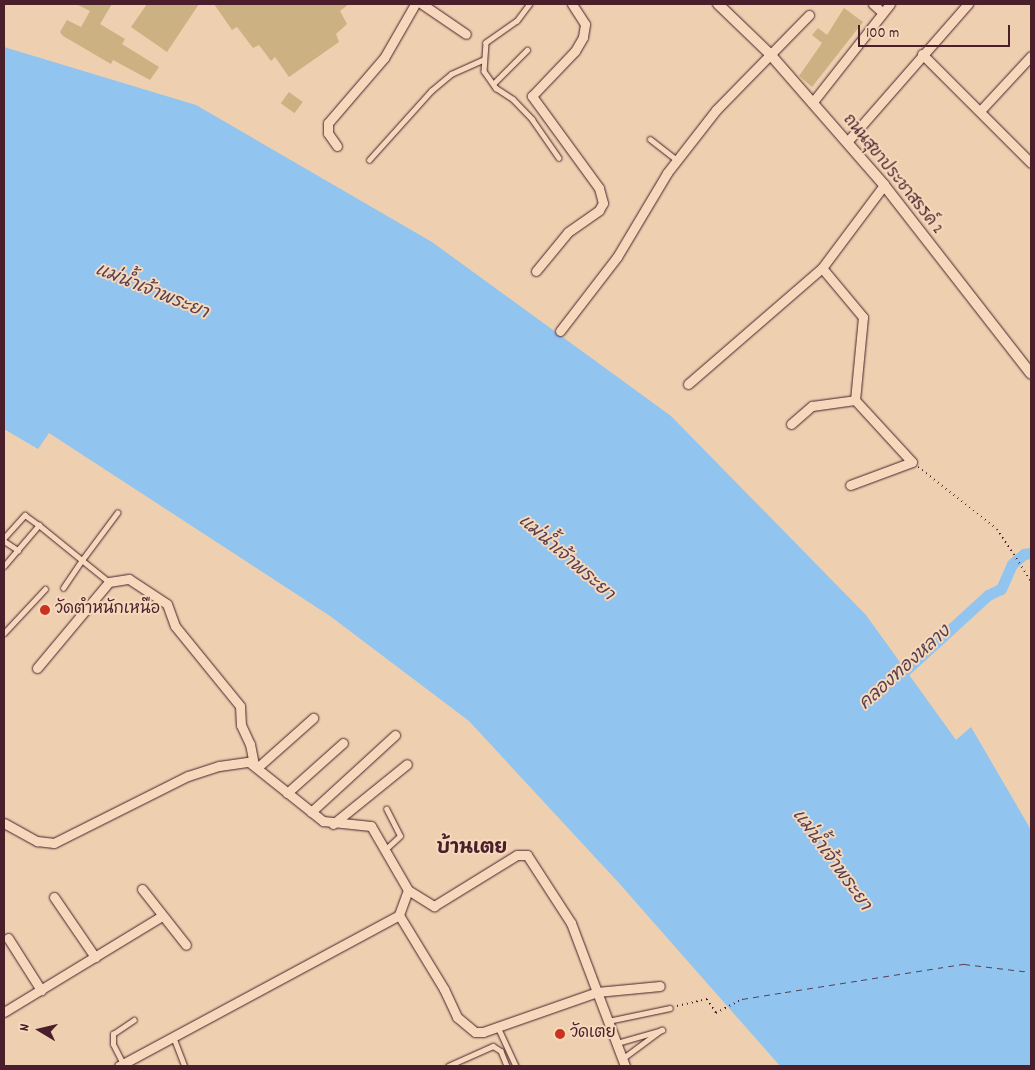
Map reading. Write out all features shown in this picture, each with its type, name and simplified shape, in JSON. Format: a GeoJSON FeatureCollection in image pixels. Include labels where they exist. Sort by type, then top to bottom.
{"type":"FeatureCollection","features":[{"type":"Feature","properties":{"kind":"street"},"geometry":{"type":"LineString","coordinates":[[337,146],[328,133],[328,123],[384,58],[415,4]]}},
{"type":"Feature","properties":{"kind":"street"},"geometry":{"type":"LineString","coordinates":[[422,4],[466,34]]}},
{"type":"Feature","properties":{"kind":"street"},"geometry":{"type":"LineString","coordinates":[[536,271],[568,232],[600,210],[603,203],[598,188],[532,96],[576,52],[583,37],[585,24],[572,4]]}},
{"type":"Feature","properties":{"kind":"street","name":"ถนนสุขาประชาสรรค์ 2"},"geometry":{"type":"LineString","coordinates":[[718,4],[769,53],[884,185],[1031,374]]}},
{"type":"Feature","properties":{"kind":"street"},"geometry":{"type":"LineString","coordinates":[[873,4],[882,12]]}},
{"type":"Feature","properties":{"kind":"street"},"geometry":{"type":"LineString","coordinates":[[812,103],[890,4]]}},
{"type":"Feature","properties":{"kind":"street"},"geometry":{"type":"LineString","coordinates":[[847,142],[922,54],[968,4]]}},
{"type":"Feature","properties":{"kind":"street"},"geometry":{"type":"LineString","coordinates":[[560,331],[617,257],[677,160],[716,110],[769,53],[809,15]]}},
{"type":"Feature","properties":{"kind":"street"},"geometry":{"type":"LineString","coordinates":[[922,54],[1031,163]]}},
{"type":"Feature","properties":{"kind":"street"},"geometry":{"type":"LineString","coordinates":[[980,111],[1031,56]]}},
{"type":"Feature","properties":{"kind":"street"},"geometry":{"type":"LineString","coordinates":[[688,384],[822,268],[884,185]]}},
{"type":"Feature","properties":{"kind":"street"},"geometry":{"type":"LineString","coordinates":[[822,268],[863,317],[855,400],[912,462],[850,485]]}},
{"type":"Feature","properties":{"kind":"street"},"geometry":{"type":"LineString","coordinates":[[791,424],[812,406],[855,400]]}},
{"type":"Feature","properties":{"kind":"street"},"geometry":{"type":"LineString","coordinates":[[37,668],[109,582],[129,579],[167,604],[175,626],[240,706],[242,730],[250,744],[256,765],[311,812],[333,824],[371,826],[408,890],[434,906],[517,855],[527,855],[570,923],[623,1063]]}},
{"type":"Feature","properties":{"kind":"street"},"geometry":{"type":"LineString","coordinates":[[4,823],[37,842],[54,843],[188,776],[233,763],[256,765],[313,718]]}},
{"type":"Feature","properties":{"kind":"street"},"geometry":{"type":"LineString","coordinates":[[311,812],[395,735]]}},
{"type":"Feature","properties":{"kind":"street"},"geometry":{"type":"LineString","coordinates":[[287,792],[343,743]]}},
{"type":"Feature","properties":{"kind":"street"},"geometry":{"type":"LineString","coordinates":[[333,824],[407,764]]}},
{"type":"Feature","properties":{"kind":"street"},"geometry":{"type":"LineString","coordinates":[[142,889],[186,945]]}},
{"type":"Feature","properties":{"kind":"street"},"geometry":{"type":"LineString","coordinates":[[121,1065],[399,915],[408,890]]}},
{"type":"Feature","properties":{"kind":"street"},"geometry":{"type":"LineString","coordinates":[[54,897],[94,957]]}},
{"type":"Feature","properties":{"kind":"street"},"geometry":{"type":"LineString","coordinates":[[399,915],[444,989],[457,1018],[475,1032],[597,992],[660,986]]}},
{"type":"Feature","properties":{"kind":"street"},"geometry":{"type":"LineString","coordinates":[[4,1012],[162,916]]}},
{"type":"Feature","properties":{"kind":"street"},"geometry":{"type":"LineString","coordinates":[[8,938],[41,990]]}},
{"type":"Feature","properties":{"kind":"lane"},"geometry":{"type":"LineString","coordinates":[[530,4],[517,21],[486,43],[484,71],[493,84],[532,119],[559,158]]}},
{"type":"Feature","properties":{"kind":"lane"},"geometry":{"type":"LineString","coordinates":[[493,84],[526,50]]}},
{"type":"Feature","properties":{"kind":"lane"},"geometry":{"type":"LineString","coordinates":[[369,160],[431,90],[450,74],[484,58]]}},
{"type":"Feature","properties":{"kind":"lane"},"geometry":{"type":"LineString","coordinates":[[650,139],[677,160]]}},
{"type":"Feature","properties":{"kind":"lane"},"geometry":{"type":"LineString","coordinates":[[63,588],[117,514]]}},
{"type":"Feature","properties":{"kind":"lane"},"geometry":{"type":"LineString","coordinates":[[18,550],[4,539],[25,515],[109,582]]}},
{"type":"Feature","properties":{"kind":"lane"},"geometry":{"type":"LineString","coordinates":[[4,566],[39,525]]}},
{"type":"Feature","properties":{"kind":"lane"},"geometry":{"type":"LineString","coordinates":[[4,633],[45,589]]}},
{"type":"Feature","properties":{"kind":"lane"},"geometry":{"type":"LineString","coordinates":[[386,809],[400,836],[386,849]]}},
{"type":"Feature","properties":{"kind":"lane"},"geometry":{"type":"LineString","coordinates":[[608,1021],[670,1008]]}},
{"type":"Feature","properties":{"kind":"lane"},"geometry":{"type":"LineString","coordinates":[[121,1065],[112,1041],[114,1034],[134,1020]]}},
{"type":"Feature","properties":{"kind":"lane"},"geometry":{"type":"LineString","coordinates":[[498,1026],[516,1066]]}},
{"type":"Feature","properties":{"kind":"lane"},"geometry":{"type":"LineString","coordinates":[[616,1043],[662,1030],[623,1063]]}},
{"type":"Feature","properties":{"kind":"lane"},"geometry":{"type":"LineString","coordinates":[[174,1038],[186,1066]]}},
{"type":"Feature","properties":{"kind":"lane"},"geometry":{"type":"LineString","coordinates":[[448,1066],[493,1046],[501,1051],[507,1066]]}},
{"type":"Feature","properties":{"kind":"path"},"geometry":{"type":"LineString","coordinates":[[912,462],[997,528],[1031,581]]}},
{"type":"Feature","properties":{"kind":"path"},"geometry":{"type":"LineString","coordinates":[[670,1008],[707,998],[716,1013],[742,999]]}},
{"type":"Feature","properties":{"kind":"water","name":"แม่น้ำเจ้าพระยา"},"geometry":{"type":"Polygon","coordinates":[[[4,47],[196,105],[432,242],[671,416],[866,615],[956,740],[971,727],[1027,823],[1031,831],[1031,1066],[780,1066],[618,882],[469,721],[330,616],[49,433],[38,449],[4,429],[4,47]]]}},
{"type":"Feature","properties":{"kind":"building"},"geometry":{"type":"Polygon","coordinates":[[[76,4],[112,4],[100,24],[125,39],[122,44],[159,67],[150,80],[113,60],[111,64],[63,36],[60,32],[67,20],[81,27],[90,11],[76,4]]]}},
{"type":"Feature","properties":{"kind":"building"},"geometry":{"type":"Polygon","coordinates":[[[147,4],[199,4],[167,52],[131,27],[147,4]]]}},
{"type":"Feature","properties":{"kind":"building"},"geometry":{"type":"Polygon","coordinates":[[[214,4],[349,4],[340,11],[347,24],[336,34],[339,42],[289,77],[275,57],[271,61],[259,45],[253,48],[237,27],[232,30],[214,4]]]}},
{"type":"Feature","properties":{"kind":"building"},"geometry":{"type":"Polygon","coordinates":[[[844,8],[863,22],[812,87],[799,76],[822,43],[812,35],[818,28],[827,35],[844,8]]]}},
{"type":"Feature","properties":{"kind":"building"},"geometry":{"type":"Polygon","coordinates":[[[289,92],[303,102],[295,113],[281,103],[289,92]]]}},
{"type":"Feature","properties":{"kind":"waterway","name":"คลองทองหลาง"},"geometry":{"type":"LineString","coordinates":[[895,680],[988,595],[1001,589],[1012,564],[1024,554],[1031,553]]}},
{"type":"Feature","properties":{"kind":"ferry route"},"geometry":{"type":"LineString","coordinates":[[742,999],[964,964],[1031,972]]}},
{"type":"Feature","properties":{"kind":"place","name":"วัดตำหนักเหนือ"},"geometry":{"type":"Point","coordinates":[45,610]}},
{"type":"Feature","properties":{"kind":"place","name":"วัดเตย"},"geometry":{"type":"Point","coordinates":[560,1034]}},
{"type":"Feature","properties":{"kind":"district","name":"บ้านเตย"},"geometry":{"type":"Point","coordinates":[472,850]}}]}
